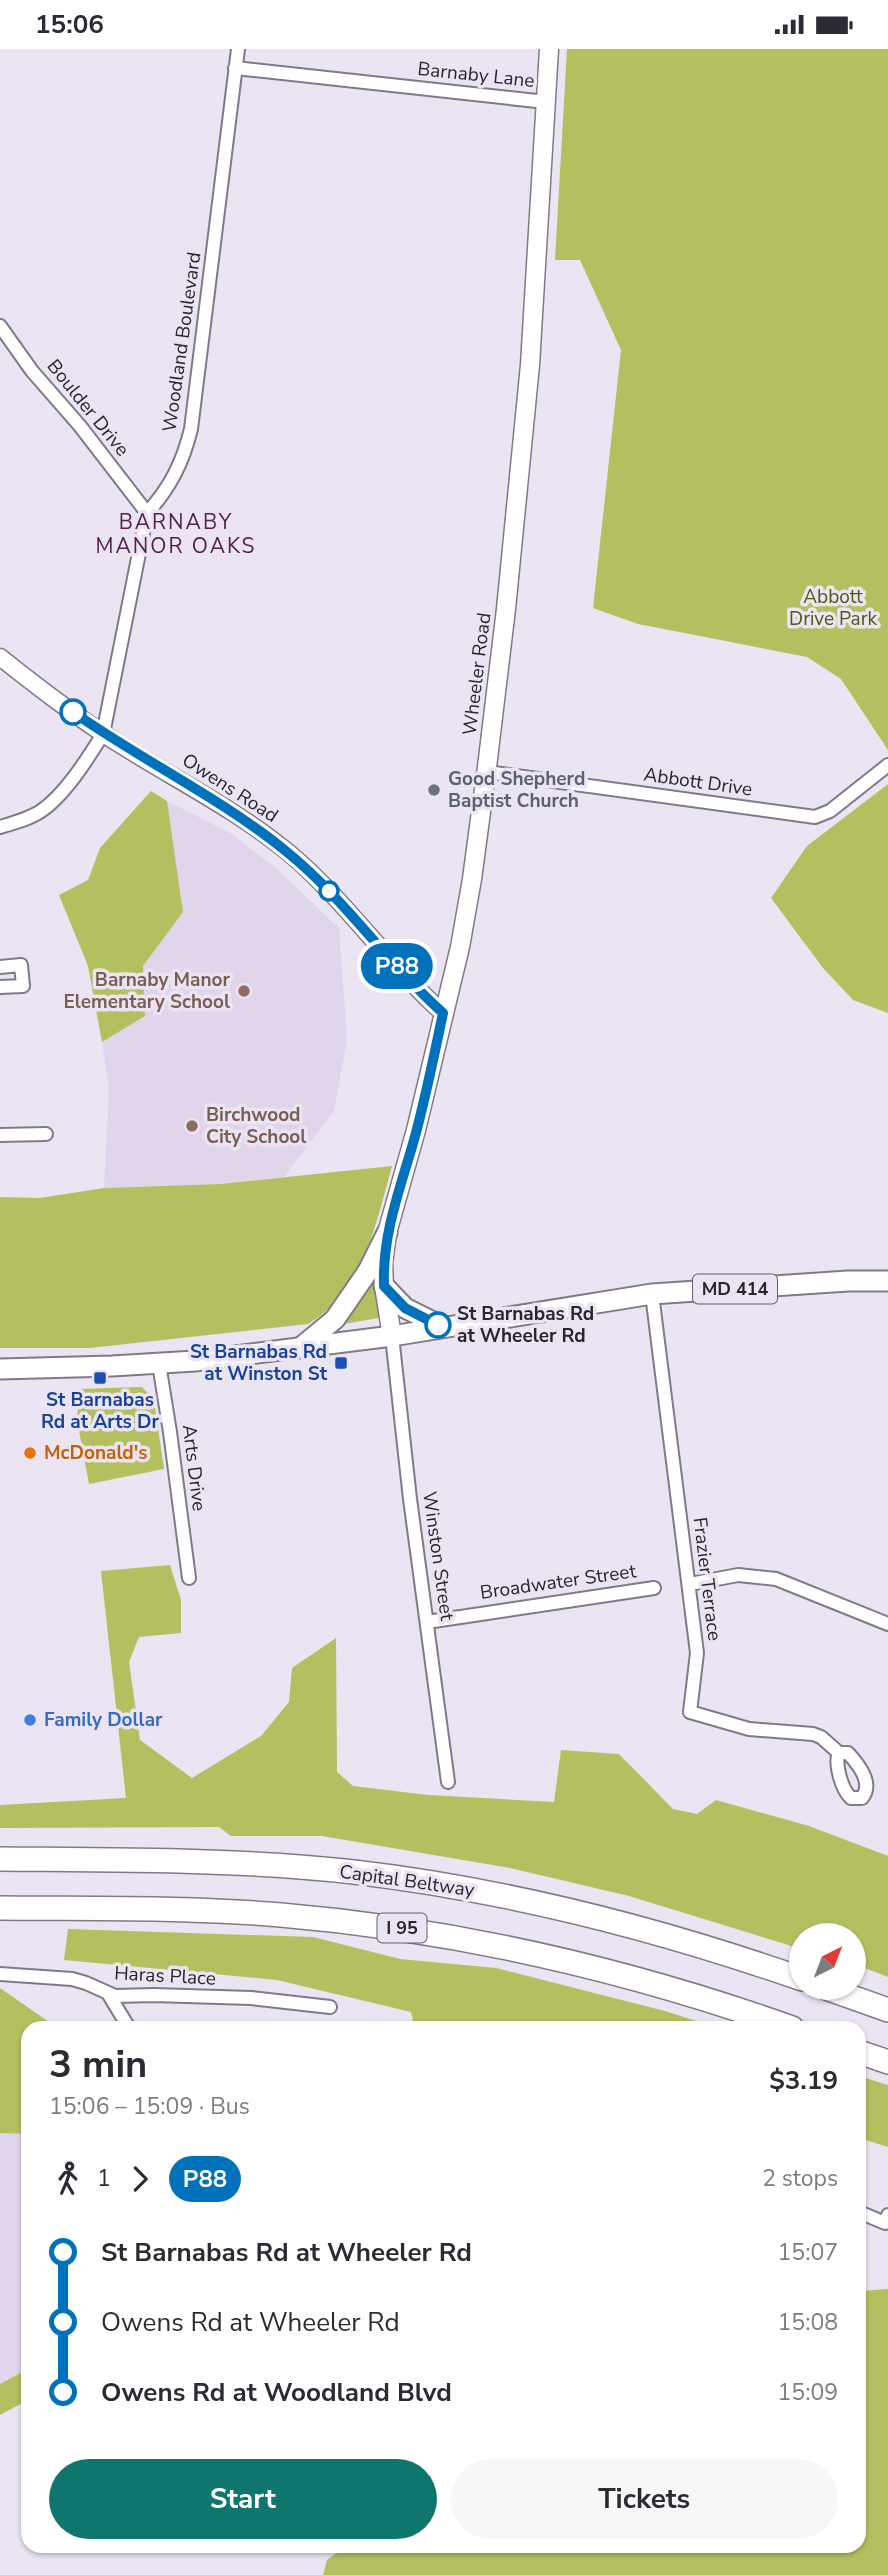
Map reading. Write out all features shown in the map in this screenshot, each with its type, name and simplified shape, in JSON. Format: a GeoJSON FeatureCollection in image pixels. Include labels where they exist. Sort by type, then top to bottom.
{"type":"FeatureCollection","features":[{"type":"Feature","properties":{"kind":"highway","name":"Capital Beltway"},"geometry":{"type":"LineString","coordinates":[[0,1858],[289,1866],[355,1872],[480,1891],[572,1910],[659,1933],[789,1975]]}},
{"type":"Feature","properties":{"kind":"highway","name":"I 95"},"geometry":{"type":"LineString","coordinates":[[0,1909],[241,1913],[411,1929],[595,1966],[771,2021]]}},
{"type":"Feature","properties":{"kind":"highway"},"geometry":{"type":"LineString","coordinates":[[860,2000],[888,2010]]}},
{"type":"Feature","properties":{"kind":"highway"},"geometry":{"type":"LineString","coordinates":[[866,2054],[888,2062]]}},
{"type":"Feature","properties":{"kind":"main road","name":"Wheeler Road"},"geometry":{"type":"LineString","coordinates":[[392,1336],[384,1286],[383,1263],[387,1233],[416,1130],[470,893],[506,609],[530,365],[549,49]]}},
{"type":"Feature","properties":{"kind":"main road"},"geometry":{"type":"LineString","coordinates":[[300,1348],[335,1319],[368,1271],[387,1233]]}},
{"type":"Feature","properties":{"kind":"main road","name":"MD 414"},"geometry":{"type":"LineString","coordinates":[[0,1369],[159,1364],[392,1336],[652,1294],[888,1281]]}},
{"type":"Feature","properties":{"kind":"main road"},"geometry":{"type":"LineString","coordinates":[[384,1286],[405,1308],[444,1328]]}},
{"type":"Feature","properties":{"kind":"street","name":"Woodland Boulevard"},"geometry":{"type":"LineString","coordinates":[[0,827],[36,814],[53,801],[103,734],[147,513],[163,496],[181,465],[191,429],[238,49]]}},
{"type":"Feature","properties":{"kind":"street","name":"Barnaby Lane"},"geometry":{"type":"LineString","coordinates":[[235,68],[546,102]]}},
{"type":"Feature","properties":{"kind":"street","name":"Boulder Drive"},"geometry":{"type":"LineString","coordinates":[[0,326],[147,513]]}},
{"type":"Feature","properties":{"kind":"street","name":"Owens Road"},"geometry":{"type":"LineString","coordinates":[[0,657],[103,734],[258,829],[290,854],[324,885],[403,974],[443,1013]]}},
{"type":"Feature","properties":{"kind":"street","name":"Abbott Drive"},"geometry":{"type":"LineString","coordinates":[[486,772],[815,817],[830,811],[888,765]]}},
{"type":"Feature","properties":{"kind":"street"},"geometry":{"type":"LineString","coordinates":[[0,967],[21,965],[23,986],[0,987]]}},
{"type":"Feature","properties":{"kind":"street"},"geometry":{"type":"LineString","coordinates":[[0,1135],[47,1134]]}},
{"type":"Feature","properties":{"kind":"street","name":"Frazier Terrace"},"geometry":{"type":"LineString","coordinates":[[652,1294],[697,1653],[690,1712],[749,1729],[813,1734],[821,1737],[839,1753]]}},
{"type":"Feature","properties":{"kind":"street","name":"Winston Street"},"geometry":{"type":"LineString","coordinates":[[392,1336],[447,1782]]}},
{"type":"Feature","properties":{"kind":"street","name":"Arts Drive"},"geometry":{"type":"LineString","coordinates":[[159,1364],[189,1578]]}},
{"type":"Feature","properties":{"kind":"street"},"geometry":{"type":"LineString","coordinates":[[690,1584],[724,1576],[762,1576],[795,1585],[888,1624]]}},
{"type":"Feature","properties":{"kind":"street","name":"Broadwater Street"},"geometry":{"type":"LineString","coordinates":[[427,1622],[654,1588]]}},
{"type":"Feature","properties":{"kind":"street","name":"Haras Place"},"geometry":{"type":"LineString","coordinates":[[0,1974],[72,1979],[109,1995],[251,1998],[330,2007]]}},
{"type":"Feature","properties":{"kind":"street"},"geometry":{"type":"LineString","coordinates":[[109,1995],[125,2021]]}},
{"type":"Feature","properties":{"kind":"street"},"geometry":{"type":"LineString","coordinates":[[866,2215],[885,2223],[888,2215]]}},
{"type":"Feature","properties":{"kind":"shaded area","name":"Barnaby Manor Elementary School"},"geometry":{"type":"Polygon","coordinates":[[[167,801],[232,834],[278,870],[339,928],[347,1040],[334,1111],[284,1177],[221,1184],[104,1188],[109,1087],[102,1042],[145,1016],[143,966],[183,912],[167,801]]]}},
{"type":"Feature","properties":{"kind":"shaded area"},"geometry":{"type":"Polygon","coordinates":[[[0,2133],[21,2134],[21,2373],[0,2384],[0,2133]]]}},
{"type":"Feature","properties":{"kind":"green space","name":"Abbott Drive Park"},"geometry":{"type":"Polygon","coordinates":[[[567,49],[888,49],[888,750],[841,679],[807,657],[638,624],[593,608],[621,350],[580,260],[555,260],[567,49]]]}},
{"type":"Feature","properties":{"kind":"green space"},"geometry":{"type":"Polygon","coordinates":[[[888,784],[888,1013],[853,1000],[823,968],[771,898],[807,846],[888,784]]]}},
{"type":"Feature","properties":{"kind":"green space"},"geometry":{"type":"Polygon","coordinates":[[[151,791],[167,801],[183,912],[143,966],[145,1016],[102,1042],[88,966],[59,895],[88,880],[100,848],[151,791]]]}},
{"type":"Feature","properties":{"kind":"green space"},"geometry":{"type":"Polygon","coordinates":[[[392,1166],[373,1232],[355,1275],[327,1310],[308,1324],[90,1348],[0,1348],[0,1197],[40,1198],[104,1188],[221,1184],[392,1166]]]}},
{"type":"Feature","properties":{"kind":"green space"},"geometry":{"type":"Polygon","coordinates":[[[374,1271],[379,1318],[343,1324],[374,1271]]]}},
{"type":"Feature","properties":{"kind":"green space"},"geometry":{"type":"Polygon","coordinates":[[[142,1387],[154,1400],[164,1469],[89,1484],[77,1420],[79,1389],[142,1387]]]}},
{"type":"Feature","properties":{"kind":"green space"},"geometry":{"type":"Polygon","coordinates":[[[170,1565],[181,1600],[181,1633],[139,1637],[129,1662],[140,1740],[192,1778],[261,1736],[289,1702],[292,1668],[336,1638],[337,1772],[353,1786],[428,1795],[554,1802],[561,1750],[619,1754],[673,1809],[697,1814],[716,1800],[809,1826],[888,1856],[888,1977],[866,1969],[866,1923],[789,1923],[789,1945],[629,1896],[510,1868],[322,1836],[231,1836],[219,1827],[0,1828],[0,1805],[126,1798],[101,1571],[170,1565]]]}},
{"type":"Feature","properties":{"kind":"green space"},"geometry":{"type":"Polygon","coordinates":[[[68,1929],[313,1937],[400,1959],[496,1968],[696,2021],[413,2021],[411,2012],[277,1980],[64,1960],[68,1929]]]}},
{"type":"Feature","properties":{"kind":"green space"},"geometry":{"type":"Polygon","coordinates":[[[0,1988],[48,2021],[21,2021],[21,2134],[0,2133],[0,1988]]]}},
{"type":"Feature","properties":{"kind":"green space"},"geometry":{"type":"Polygon","coordinates":[[[866,2078],[888,2085],[888,2147],[866,2140],[866,2078]]]}},
{"type":"Feature","properties":{"kind":"green space"},"geometry":{"type":"Polygon","coordinates":[[[888,2289],[888,2575],[323,2575],[327,2560],[336,2553],[866,2553],[866,2291],[888,2289]]]}},
{"type":"Feature","properties":{"kind":"green space"},"geometry":{"type":"Polygon","coordinates":[[[21,2373],[21,2404],[0,2415],[0,2384],[21,2373]]]}},
{"type":"Feature","properties":{"kind":"bus line","name":"P88"},"geometry":{"type":"LineString","coordinates":[[73,712],[124,747],[258,829],[290,854],[324,885],[403,974],[443,1013],[416,1130],[387,1233],[383,1263],[384,1286],[393,1297],[405,1308],[438,1325]]}},
{"type":"Feature","properties":{"kind":"place","name":"Good Shepherd Baptist Church"},"geometry":{"type":"Point","coordinates":[434,790]}},
{"type":"Feature","properties":{"kind":"place","name":"Barnaby Manor Elementary School"},"geometry":{"type":"Point","coordinates":[244,991]}},
{"type":"Feature","properties":{"kind":"place","name":"Birchwood City School"},"geometry":{"type":"Point","coordinates":[192,1126]}},
{"type":"Feature","properties":{"kind":"place","name":"St Barnabas Rd at Wheeler Rd"},"geometry":{"type":"Point","coordinates":[438,1325]}},
{"type":"Feature","properties":{"kind":"place","name":"St Barnabas Rd at Winston St"},"geometry":{"type":"Point","coordinates":[341,1363]}},
{"type":"Feature","properties":{"kind":"place","name":"St Barnabas Rd at Arts Dr"},"geometry":{"type":"Point","coordinates":[100,1378]}},
{"type":"Feature","properties":{"kind":"place","name":"McDonald's"},"geometry":{"type":"Point","coordinates":[30,1453]}},
{"type":"Feature","properties":{"kind":"place","name":"Family Dollar"},"geometry":{"type":"Point","coordinates":[30,1720]}},
{"type":"Feature","properties":{"kind":"district","name":"BARNABY MANOR OAKS"},"geometry":{"type":"Point","coordinates":[176,534]}}]}
